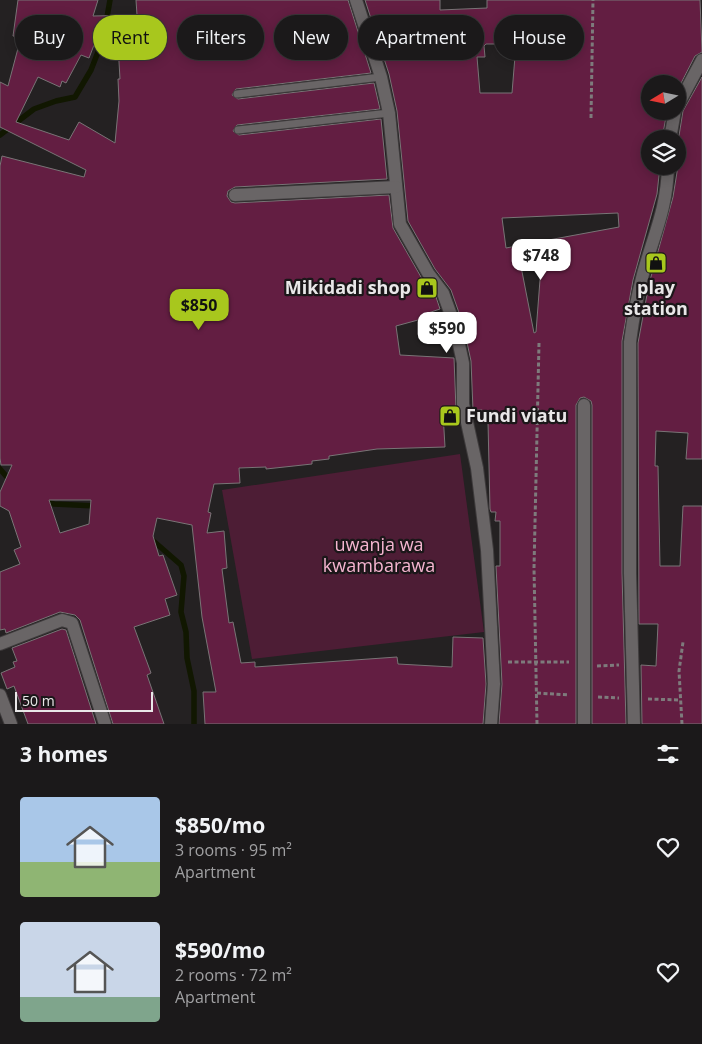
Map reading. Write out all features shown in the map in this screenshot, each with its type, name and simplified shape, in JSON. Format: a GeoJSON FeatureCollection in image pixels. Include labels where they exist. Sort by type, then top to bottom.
{"type":"FeatureCollection","features":[{"type":"Feature","properties":{"kind":"street"},"geometry":{"type":"LineString","coordinates":[[356,0],[381,76],[390,113],[400,224],[428,273],[443,292],[455,326],[463,363],[464,404],[477,468],[487,550],[494,684],[491,724]]}},
{"type":"Feature","properties":{"kind":"street"},"geometry":{"type":"LineString","coordinates":[[686,90],[702,60]]}},
{"type":"Feature","properties":{"kind":"street"},"geometry":{"type":"LineString","coordinates":[[634,724],[630,342],[643,273],[658,232],[667,190],[668,175]]}},
{"type":"Feature","properties":{"kind":"street"},"geometry":{"type":"LineString","coordinates":[[235,195],[396,187]]}},
{"type":"Feature","properties":{"kind":"street"},"geometry":{"type":"LineString","coordinates":[[584,405],[582,523],[584,724]]}},
{"type":"Feature","properties":{"kind":"street"},"geometry":{"type":"LineString","coordinates":[[0,644],[62,620],[72,623],[105,724]]}},
{"type":"Feature","properties":{"kind":"street"},"geometry":{"type":"LineString","coordinates":[[0,695],[11,724]]}},
{"type":"Feature","properties":{"kind":"lane"},"geometry":{"type":"LineString","coordinates":[[237,94],[381,76]]}},
{"type":"Feature","properties":{"kind":"lane"},"geometry":{"type":"LineString","coordinates":[[238,130],[390,113]]}},
{"type":"Feature","properties":{"kind":"path"},"geometry":{"type":"LineString","coordinates":[[591,118],[593,0]]}},
{"type":"Feature","properties":{"kind":"path"},"geometry":{"type":"LineString","coordinates":[[537,724],[534,568],[539,342]]}},
{"type":"Feature","properties":{"kind":"path"},"geometry":{"type":"LineString","coordinates":[[682,724],[679,671],[683,642]]}},
{"type":"Feature","properties":{"kind":"path"},"geometry":{"type":"LineString","coordinates":[[492,663],[632,664]]}},
{"type":"Feature","properties":{"kind":"path"},"geometry":{"type":"LineString","coordinates":[[537,693],[584,697],[680,700]]}},
{"type":"Feature","properties":{"kind":"green space","name":"uwanja wa kwambarawa"},"geometry":{"type":"Polygon","coordinates":[[[460,454],[484,632],[252,659],[222,490],[460,454]]]}},
{"type":"Feature","properties":{"kind":"building"},"geometry":{"type":"Polygon","coordinates":[[[18,0],[98,0],[93,15],[93,48],[89,58],[83,56],[83,15],[16,15],[18,0]]]}},
{"type":"Feature","properties":{"kind":"building"},"geometry":{"type":"Polygon","coordinates":[[[136,0],[348,0],[358,32],[358,60],[367,60],[371,73],[236,89],[232,95],[238,99],[374,83],[380,109],[237,125],[233,131],[239,135],[381,119],[387,179],[235,187],[228,191],[227,196],[231,202],[235,203],[389,195],[393,228],[421,277],[436,297],[440,309],[428,313],[429,317],[396,326],[400,355],[454,358],[456,410],[443,413],[445,447],[377,449],[329,456],[329,459],[312,461],[312,464],[266,469],[266,467],[239,468],[240,483],[214,484],[208,512],[211,513],[207,533],[224,531],[227,568],[222,569],[229,623],[233,622],[241,663],[255,662],[255,667],[397,657],[398,664],[452,667],[453,637],[483,638],[486,684],[483,724],[205,724],[203,692],[216,692],[202,617],[192,525],[157,518],[153,536],[159,556],[163,555],[177,595],[165,599],[170,615],[134,627],[151,673],[147,675],[164,724],[113,724],[80,620],[75,615],[60,612],[6,633],[5,629],[0,630],[0,572],[20,564],[14,550],[21,547],[9,511],[0,506],[0,492],[12,465],[1,465],[0,458],[0,166],[2,156],[84,177],[86,170],[0,127],[0,82],[8,86],[15,60],[78,60],[66,83],[62,81],[60,87],[38,77],[16,122],[69,140],[79,122],[115,143],[119,101],[119,60],[167,60],[167,15],[137,15],[136,0]],[[49,500],[60,533],[89,524],[91,500],[49,500]]]}},
{"type":"Feature","properties":{"kind":"building"},"geometry":{"type":"Polygon","coordinates":[[[365,0],[440,0],[440,10],[487,8],[487,0],[700,0],[702,52],[695,56],[685,75],[641,75],[641,120],[665,120],[664,130],[641,130],[641,175],[659,175],[657,194],[633,280],[622,341],[622,573],[626,724],[592,724],[592,405],[591,401],[584,397],[580,398],[576,405],[576,724],[499,724],[502,684],[496,566],[500,566],[500,521],[495,521],[496,512],[491,512],[490,509],[488,422],[482,422],[482,410],[473,410],[471,361],[463,324],[451,290],[435,269],[408,221],[397,111],[384,60],[477,60],[480,93],[512,93],[515,60],[584,60],[584,15],[494,15],[494,44],[486,44],[484,46],[484,15],[370,15],[365,0]],[[618,213],[502,218],[506,248],[517,246],[534,333],[536,332],[543,241],[619,227],[618,213]]]}},
{"type":"Feature","properties":{"kind":"building"},"geometry":{"type":"Polygon","coordinates":[[[702,77],[702,459],[686,459],[688,433],[656,431],[655,466],[658,466],[660,566],[680,566],[683,506],[702,506],[702,724],[642,724],[641,665],[656,666],[658,624],[639,624],[638,343],[649,284],[673,197],[677,175],[686,175],[686,130],[680,130],[682,120],[686,120],[686,106],[702,77]]]}},
{"type":"Feature","properties":{"kind":"building"},"geometry":{"type":"Polygon","coordinates":[[[62,629],[66,630],[96,724],[28,724],[14,686],[7,689],[1,673],[15,667],[13,662],[17,661],[12,648],[62,629]]]}},
{"type":"Feature","properties":{"kind":"waterway"},"geometry":{"type":"LineString","coordinates":[[107,15],[110,0]]}},
{"type":"Feature","properties":{"kind":"waterway"},"geometry":{"type":"LineString","coordinates":[[0,135],[34,109],[75,97],[95,60]]}},
{"type":"Feature","properties":{"kind":"waterway"},"geometry":{"type":"LineString","coordinates":[[0,469],[12,483]]}},
{"type":"Feature","properties":{"kind":"waterway"},"geometry":{"type":"LineString","coordinates":[[43,501],[54,504],[96,506]]}},
{"type":"Feature","properties":{"kind":"waterway"},"geometry":{"type":"LineString","coordinates":[[150,538],[181,565],[184,576],[181,612],[186,632],[187,658],[194,691],[194,724]]}},
{"type":"Feature","properties":{"kind":"place","name":"play station"},"geometry":{"type":"Point","coordinates":[656,263]}},
{"type":"Feature","properties":{"kind":"place","name":"Mikidadi shop"},"geometry":{"type":"Point","coordinates":[427,288]}},
{"type":"Feature","properties":{"kind":"place","name":"Fundi viatu"},"geometry":{"type":"Point","coordinates":[450,416]}}]}
